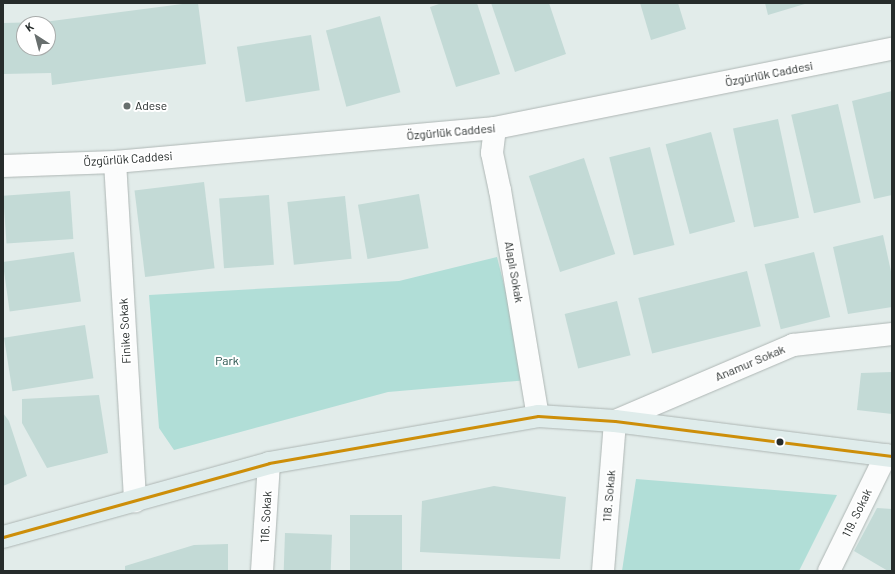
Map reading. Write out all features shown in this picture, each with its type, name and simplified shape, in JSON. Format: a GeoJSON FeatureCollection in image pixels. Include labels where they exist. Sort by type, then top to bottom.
{"type":"FeatureCollection","features":[{"type":"Feature","properties":{"kind":"main road"},"geometry":{"type":"LineString","coordinates":[[3,537],[269,462],[538,416],[615,421],[889,456]]}},
{"type":"Feature","properties":{"kind":"street","name":"Özgürlük Caddesi"},"geometry":{"type":"LineString","coordinates":[[3,166],[115,162],[495,128],[892,49]]}},
{"type":"Feature","properties":{"kind":"street","name":"Alaplı Sokak"},"geometry":{"type":"LineString","coordinates":[[495,128],[492,153],[500,190],[538,416]]}},
{"type":"Feature","properties":{"kind":"street","name":"Finike Sokak"},"geometry":{"type":"LineString","coordinates":[[115,162],[135,501]]}},
{"type":"Feature","properties":{"kind":"street","name":"Anamur Sokak"},"geometry":{"type":"LineString","coordinates":[[615,421],[793,345],[892,334]]}},
{"type":"Feature","properties":{"kind":"street","name":"118. Sokak"},"geometry":{"type":"LineString","coordinates":[[603,571],[615,421]]}},
{"type":"Feature","properties":{"kind":"street","name":"119. Sokak"},"geometry":{"type":"LineString","coordinates":[[832,570],[889,456]]}},
{"type":"Feature","properties":{"kind":"street","name":"116. Sokak"},"geometry":{"type":"LineString","coordinates":[[262,571],[269,462]]}},
{"type":"Feature","properties":{"kind":"green space","name":"Park"},"geometry":{"type":"Polygon","coordinates":[[[497,257],[528,380],[388,392],[174,450],[159,428],[149,295],[399,281],[497,257]]]}},
{"type":"Feature","properties":{"kind":"green space"},"geometry":{"type":"Polygon","coordinates":[[[636,479],[837,495],[799,571],[622,571],[636,479]]]}},
{"type":"Feature","properties":{"kind":"building"},"geometry":{"type":"Polygon","coordinates":[[[198,3],[206,64],[52,85],[51,73],[3,74],[3,23],[16,23],[16,56],[56,56],[56,20],[198,3]]]}},
{"type":"Feature","properties":{"kind":"building"},"geometry":{"type":"Polygon","coordinates":[[[442,3],[477,3],[500,74],[456,87],[430,7],[442,3]]]}},
{"type":"Feature","properties":{"kind":"building"},"geometry":{"type":"Polygon","coordinates":[[[491,3],[549,3],[566,54],[515,72],[491,3]]]}},
{"type":"Feature","properties":{"kind":"building"},"geometry":{"type":"Polygon","coordinates":[[[640,3],[678,3],[686,29],[651,40],[640,3]]]}},
{"type":"Feature","properties":{"kind":"building"},"geometry":{"type":"Polygon","coordinates":[[[765,3],[808,3],[768,15],[765,3]]]}},
{"type":"Feature","properties":{"kind":"building"},"geometry":{"type":"Polygon","coordinates":[[[380,16],[400,92],[346,107],[326,30],[380,16]]]}},
{"type":"Feature","properties":{"kind":"building"},"geometry":{"type":"Polygon","coordinates":[[[311,35],[320,90],[246,102],[237,47],[311,35]]]}},
{"type":"Feature","properties":{"kind":"building"},"geometry":{"type":"Polygon","coordinates":[[[892,91],[892,195],[874,199],[852,101],[892,91]]]}},
{"type":"Feature","properties":{"kind":"building"},"geometry":{"type":"Polygon","coordinates":[[[838,104],[861,202],[814,213],[791,115],[838,104]]]}},
{"type":"Feature","properties":{"kind":"building"},"geometry":{"type":"Polygon","coordinates":[[[778,119],[799,218],[754,227],[733,129],[778,119]]]}},
{"type":"Feature","properties":{"kind":"building"},"geometry":{"type":"Polygon","coordinates":[[[711,132],[735,222],[690,234],[666,144],[711,132]]]}},
{"type":"Feature","properties":{"kind":"building"},"geometry":{"type":"Polygon","coordinates":[[[650,147],[674,245],[634,255],[609,157],[650,147]]]}},
{"type":"Feature","properties":{"kind":"building"},"geometry":{"type":"Polygon","coordinates":[[[584,158],[615,254],[560,272],[529,176],[584,158]]]}},
{"type":"Feature","properties":{"kind":"building"},"geometry":{"type":"Polygon","coordinates":[[[204,182],[215,268],[145,277],[135,191],[204,182]]]}},
{"type":"Feature","properties":{"kind":"building"},"geometry":{"type":"Polygon","coordinates":[[[70,191],[73,239],[7,244],[3,196],[70,191]]]}},
{"type":"Feature","properties":{"kind":"building"},"geometry":{"type":"Polygon","coordinates":[[[419,194],[429,248],[367,259],[358,205],[419,194]]]}},
{"type":"Feature","properties":{"kind":"building"},"geometry":{"type":"Polygon","coordinates":[[[269,195],[274,265],[224,268],[219,198],[269,195]]]}},
{"type":"Feature","properties":{"kind":"building"},"geometry":{"type":"Polygon","coordinates":[[[345,196],[352,259],[294,265],[287,202],[345,196]]]}},
{"type":"Feature","properties":{"kind":"building"},"geometry":{"type":"Polygon","coordinates":[[[883,235],[892,276],[892,307],[848,314],[833,247],[883,235]]]}},
{"type":"Feature","properties":{"kind":"building"},"geometry":{"type":"Polygon","coordinates":[[[74,252],[81,302],[10,312],[3,262],[74,252]]]}},
{"type":"Feature","properties":{"kind":"building"},"geometry":{"type":"Polygon","coordinates":[[[814,252],[830,317],[781,329],[765,264],[814,252]]]}},
{"type":"Feature","properties":{"kind":"building"},"geometry":{"type":"Polygon","coordinates":[[[747,271],[761,326],[652,353],[638,298],[747,271]]]}},
{"type":"Feature","properties":{"kind":"building"},"geometry":{"type":"Polygon","coordinates":[[[617,301],[631,355],[578,368],[565,314],[617,301]]]}},
{"type":"Feature","properties":{"kind":"building"},"geometry":{"type":"Polygon","coordinates":[[[85,325],[93,378],[12,391],[4,338],[85,325]]]}},
{"type":"Feature","properties":{"kind":"building"},"geometry":{"type":"Polygon","coordinates":[[[892,372],[892,414],[857,410],[861,373],[892,372]]]}},
{"type":"Feature","properties":{"kind":"building"},"geometry":{"type":"Polygon","coordinates":[[[99,395],[108,453],[47,468],[22,423],[22,399],[99,395]]]}},
{"type":"Feature","properties":{"kind":"building"},"geometry":{"type":"Polygon","coordinates":[[[3,413],[9,421],[27,476],[3,486],[3,413]]]}},
{"type":"Feature","properties":{"kind":"building"},"geometry":{"type":"Polygon","coordinates":[[[494,486],[566,497],[560,559],[420,552],[422,501],[494,486]]]}},
{"type":"Feature","properties":{"kind":"building"},"geometry":{"type":"Polygon","coordinates":[[[877,508],[892,509],[892,571],[888,571],[854,551],[877,508]]]}},
{"type":"Feature","properties":{"kind":"building"},"geometry":{"type":"Polygon","coordinates":[[[350,515],[402,515],[402,571],[350,571],[350,515]]]}},
{"type":"Feature","properties":{"kind":"building"},"geometry":{"type":"Polygon","coordinates":[[[285,533],[332,535],[331,571],[284,571],[285,533]]]}},
{"type":"Feature","properties":{"kind":"building"},"geometry":{"type":"Polygon","coordinates":[[[228,544],[228,571],[125,571],[125,566],[194,545],[228,544]]]}},
{"type":"Feature","properties":{"kind":"transit line"},"geometry":{"type":"LineString","coordinates":[[3,537],[269,463],[538,416],[615,421],[892,456]]}},
{"type":"Feature","properties":{"kind":"place","name":"Adese"},"geometry":{"type":"Point","coordinates":[127,106]}}]}
